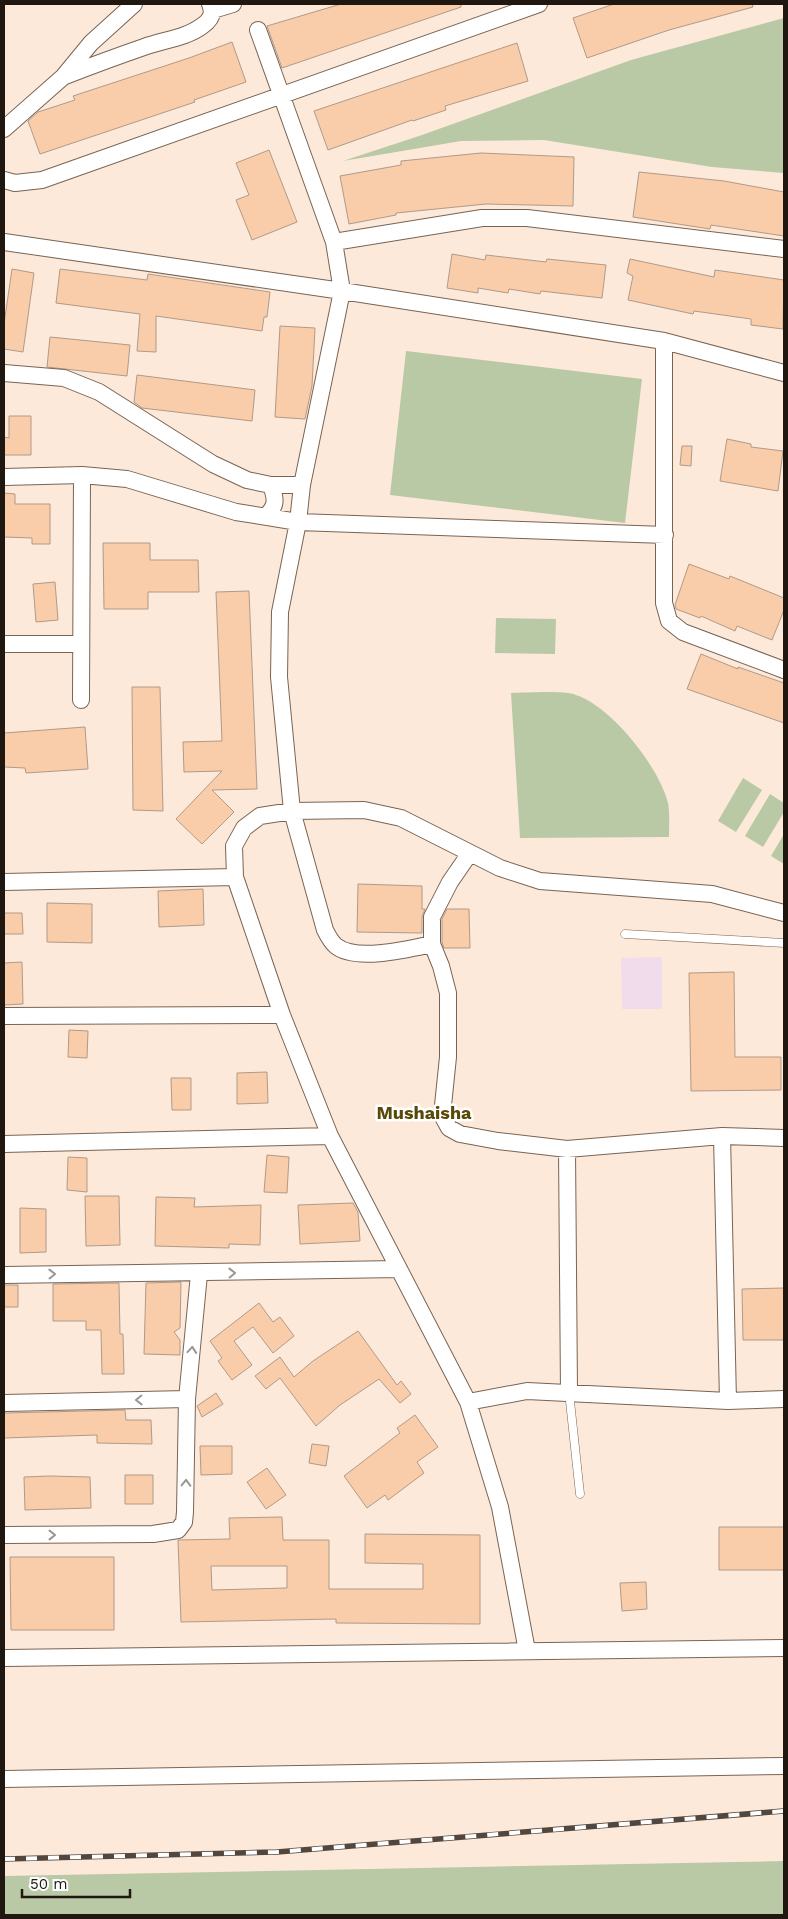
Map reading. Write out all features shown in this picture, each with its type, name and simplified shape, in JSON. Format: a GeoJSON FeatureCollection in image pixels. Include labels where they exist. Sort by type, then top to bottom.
{"type":"FeatureCollection","features":[{"type":"Feature","properties":{"kind":"street"},"geometry":{"type":"LineString","coordinates":[[4,129],[62,77],[91,43],[134,4]]}},
{"type":"Feature","properties":{"kind":"street"},"geometry":{"type":"LineString","coordinates":[[62,77],[146,46],[188,34],[203,26],[211,18],[211,7],[233,4]]}},
{"type":"Feature","properties":{"kind":"street"},"geometry":{"type":"LineString","coordinates":[[4,180],[15,182],[42,180],[539,4]]}},
{"type":"Feature","properties":{"kind":"street"},"geometry":{"type":"LineString","coordinates":[[258,30],[334,242],[342,291],[302,485],[298,522],[280,612],[279,677],[292,811],[325,930],[337,947],[356,954],[404,950],[432,944]]}},
{"type":"Feature","properties":{"kind":"street"},"geometry":{"type":"LineString","coordinates":[[334,242],[482,218],[527,218],[784,249]]}},
{"type":"Feature","properties":{"kind":"street"},"geometry":{"type":"LineString","coordinates":[[4,242],[342,291],[664,341],[784,373]]}},
{"type":"Feature","properties":{"kind":"street"},"geometry":{"type":"LineString","coordinates":[[664,341],[664,603],[669,621],[683,632],[784,670]]}},
{"type":"Feature","properties":{"kind":"street"},"geometry":{"type":"LineString","coordinates":[[4,373],[64,378],[99,392],[213,464],[247,480],[271,485],[302,485]]}},
{"type":"Feature","properties":{"kind":"street"},"geometry":{"type":"LineString","coordinates":[[4,477],[82,475],[127,479],[236,512],[298,522],[665,534]]}},
{"type":"Feature","properties":{"kind":"street"},"geometry":{"type":"LineString","coordinates":[[81,700],[82,475]]}},
{"type":"Feature","properties":{"kind":"street"},"geometry":{"type":"LineString","coordinates":[[266,516],[274,508],[276,498],[271,485]]}},
{"type":"Feature","properties":{"kind":"street"},"geometry":{"type":"LineString","coordinates":[[4,644],[81,644]]}},
{"type":"Feature","properties":{"kind":"street"},"geometry":{"type":"LineString","coordinates":[[527,1651],[500,1507],[468,1402],[330,1136],[282,1015],[235,877],[234,846],[244,828],[260,816],[292,811],[364,810],[401,818],[500,868],[540,881],[712,894],[784,913]]}},
{"type":"Feature","properties":{"kind":"street"},"geometry":{"type":"LineString","coordinates":[[470,853],[434,912],[432,944],[441,966],[448,993],[450,1024],[442,1115],[444,1123],[449,1128],[460,1134],[567,1149],[722,1136],[784,1138]]}},
{"type":"Feature","properties":{"kind":"street"},"geometry":{"type":"LineString","coordinates":[[4,882],[235,877]]}},
{"type":"Feature","properties":{"kind":"street"},"geometry":{"type":"LineString","coordinates":[[4,1016],[282,1015]]}},
{"type":"Feature","properties":{"kind":"street"},"geometry":{"type":"LineString","coordinates":[[4,1144],[330,1136]]}},
{"type":"Feature","properties":{"kind":"street"},"geometry":{"type":"LineString","coordinates":[[722,1136],[728,1401]]}},
{"type":"Feature","properties":{"kind":"street"},"geometry":{"type":"LineString","coordinates":[[567,1149],[569,1392]]}},
{"type":"Feature","properties":{"kind":"street"},"geometry":{"type":"LineString","coordinates":[[4,1275],[199,1274],[399,1269]]}},
{"type":"Feature","properties":{"kind":"street"},"geometry":{"type":"LineString","coordinates":[[4,1535],[153,1534],[178,1530],[184,1522],[188,1398],[199,1274]]}},
{"type":"Feature","properties":{"kind":"street"},"geometry":{"type":"LineString","coordinates":[[468,1402],[527,1391],[728,1401],[784,1398]]}},
{"type":"Feature","properties":{"kind":"street"},"geometry":{"type":"LineString","coordinates":[[4,1403],[188,1398]]}},
{"type":"Feature","properties":{"kind":"street"},"geometry":{"type":"LineString","coordinates":[[4,1658],[784,1648]]}},
{"type":"Feature","properties":{"kind":"street"},"geometry":{"type":"LineString","coordinates":[[4,1779],[784,1766]]}},
{"type":"Feature","properties":{"kind":"lane"},"geometry":{"type":"LineString","coordinates":[[625,934],[784,943]]}},
{"type":"Feature","properties":{"kind":"lane"},"geometry":{"type":"LineString","coordinates":[[569,1392],[580,1494]]}},
{"type":"Feature","properties":{"kind":"shaded area"},"geometry":{"type":"Polygon","coordinates":[[[662,957],[662,1009],[622,1009],[621,958],[662,957]]]}},
{"type":"Feature","properties":{"kind":"green space"},"geometry":{"type":"Polygon","coordinates":[[[784,18],[784,173],[712,167],[544,140],[461,141],[343,161],[422,135],[631,60],[784,18]]]}},
{"type":"Feature","properties":{"kind":"green space"},"geometry":{"type":"Polygon","coordinates":[[[406,351],[642,379],[625,523],[390,495],[406,351]]]}},
{"type":"Feature","properties":{"kind":"green space"},"geometry":{"type":"Polygon","coordinates":[[[496,618],[556,619],[555,654],[495,653],[496,618]]]}},
{"type":"Feature","properties":{"kind":"green space"},"geometry":{"type":"Polygon","coordinates":[[[511,693],[570,693],[590,702],[619,725],[644,756],[663,789],[668,803],[669,837],[520,838],[511,693]]]}},
{"type":"Feature","properties":{"kind":"green space"},"geometry":{"type":"Polygon","coordinates":[[[743,778],[762,790],[736,832],[718,821],[743,778]]]}},
{"type":"Feature","properties":{"kind":"green space"},"geometry":{"type":"Polygon","coordinates":[[[770,794],[784,803],[784,812],[763,847],[745,836],[770,794]]]}},
{"type":"Feature","properties":{"kind":"green space"},"geometry":{"type":"Polygon","coordinates":[[[784,834],[784,864],[771,856],[784,834]]]}},
{"type":"Feature","properties":{"kind":"green space"},"geometry":{"type":"Polygon","coordinates":[[[784,1861],[784,1915],[4,1915],[4,1876],[784,1861]]]}},
{"type":"Feature","properties":{"kind":"building"},"geometry":{"type":"Polygon","coordinates":[[[341,4],[461,4],[461,7],[282,68],[267,26],[341,4]]]}},
{"type":"Feature","properties":{"kind":"building"},"geometry":{"type":"Polygon","coordinates":[[[614,4],[752,4],[753,7],[669,30],[587,58],[573,18],[614,4]]]}},
{"type":"Feature","properties":{"kind":"building"},"geometry":{"type":"Polygon","coordinates":[[[232,42],[246,82],[194,100],[195,102],[40,154],[28,121],[38,112],[75,100],[73,96],[232,42]]]}},
{"type":"Feature","properties":{"kind":"building"},"geometry":{"type":"Polygon","coordinates":[[[517,43],[528,81],[445,106],[446,110],[328,150],[314,111],[517,43]]]}},
{"type":"Feature","properties":{"kind":"building"},"geometry":{"type":"Polygon","coordinates":[[[269,150],[297,222],[252,240],[236,200],[249,195],[236,163],[269,150]]]}},
{"type":"Feature","properties":{"kind":"building"},"geometry":{"type":"Polygon","coordinates":[[[481,153],[574,157],[573,206],[486,204],[396,213],[396,215],[349,224],[340,176],[401,165],[401,161],[481,153]]]}},
{"type":"Feature","properties":{"kind":"building"},"geometry":{"type":"Polygon","coordinates":[[[639,172],[724,181],[784,192],[784,236],[711,225],[710,229],[633,217],[639,172]]]}},
{"type":"Feature","properties":{"kind":"building"},"geometry":{"type":"Polygon","coordinates":[[[452,254],[485,260],[486,255],[546,262],[547,259],[606,265],[602,298],[541,291],[540,294],[509,289],[508,293],[478,288],[478,293],[447,288],[452,254]]]}},
{"type":"Feature","properties":{"kind":"building"},"geometry":{"type":"Polygon","coordinates":[[[630,259],[714,277],[715,270],[784,280],[783,329],[751,325],[751,319],[694,311],[693,314],[628,300],[633,276],[627,273],[630,259]]]}},
{"type":"Feature","properties":{"kind":"building"},"geometry":{"type":"Polygon","coordinates":[[[12,269],[34,273],[23,352],[4,349],[4,324],[12,269]]]}},
{"type":"Feature","properties":{"kind":"building"},"geometry":{"type":"Polygon","coordinates":[[[60,269],[147,280],[148,274],[270,292],[267,317],[264,317],[262,331],[156,316],[156,352],[137,351],[140,314],[56,303],[60,269]]]}},
{"type":"Feature","properties":{"kind":"building"},"geometry":{"type":"Polygon","coordinates":[[[280,326],[315,328],[312,386],[305,419],[275,417],[280,326]]]}},
{"type":"Feature","properties":{"kind":"building"},"geometry":{"type":"Polygon","coordinates":[[[50,337],[130,345],[127,376],[47,367],[50,337]]]}},
{"type":"Feature","properties":{"kind":"building"},"geometry":{"type":"Polygon","coordinates":[[[137,375],[255,390],[252,421],[142,408],[134,402],[137,375]]]}},
{"type":"Feature","properties":{"kind":"building"},"geometry":{"type":"Polygon","coordinates":[[[9,416],[31,416],[31,455],[4,455],[4,437],[9,438],[9,416]]]}},
{"type":"Feature","properties":{"kind":"building"},"geometry":{"type":"Polygon","coordinates":[[[727,439],[751,444],[751,447],[783,451],[778,491],[720,481],[727,439]]]}},
{"type":"Feature","properties":{"kind":"building"},"geometry":{"type":"Polygon","coordinates":[[[682,446],[692,446],[691,466],[680,465],[682,446]]]}},
{"type":"Feature","properties":{"kind":"building"},"geometry":{"type":"Polygon","coordinates":[[[4,493],[15,494],[15,504],[50,504],[50,544],[32,544],[32,538],[4,537],[4,493]]]}},
{"type":"Feature","properties":{"kind":"building"},"geometry":{"type":"Polygon","coordinates":[[[103,543],[150,543],[150,560],[198,560],[199,592],[148,592],[148,609],[104,609],[103,543]]]}},
{"type":"Feature","properties":{"kind":"building"},"geometry":{"type":"Polygon","coordinates":[[[689,564],[729,579],[730,576],[784,598],[784,610],[772,640],[737,626],[735,631],[701,616],[700,618],[676,609],[675,605],[689,564]]]}},
{"type":"Feature","properties":{"kind":"building"},"geometry":{"type":"Polygon","coordinates":[[[55,582],[58,620],[36,622],[33,584],[55,582]]]}},
{"type":"Feature","properties":{"kind":"building"},"geometry":{"type":"Polygon","coordinates":[[[249,591],[257,789],[212,790],[234,812],[202,844],[176,819],[222,771],[184,772],[183,742],[222,741],[216,592],[249,591]]]}},
{"type":"Feature","properties":{"kind":"building"},"geometry":{"type":"Polygon","coordinates":[[[701,654],[738,669],[738,667],[784,683],[784,723],[687,689],[701,654]]]}},
{"type":"Feature","properties":{"kind":"building"},"geometry":{"type":"Polygon","coordinates":[[[132,687],[160,687],[163,811],[133,810],[132,687]]]}},
{"type":"Feature","properties":{"kind":"building"},"geometry":{"type":"Polygon","coordinates":[[[85,727],[88,769],[26,773],[25,768],[4,767],[4,733],[85,727]]]}},
{"type":"Feature","properties":{"kind":"building"},"geometry":{"type":"Polygon","coordinates":[[[358,884],[422,886],[422,909],[425,909],[422,917],[422,933],[357,932],[358,884]]]}},
{"type":"Feature","properties":{"kind":"building"},"geometry":{"type":"Polygon","coordinates":[[[203,889],[204,925],[159,927],[158,891],[203,889]]]}},
{"type":"Feature","properties":{"kind":"building"},"geometry":{"type":"Polygon","coordinates":[[[47,903],[92,904],[92,943],[47,942],[47,903]]]}},
{"type":"Feature","properties":{"kind":"building"},"geometry":{"type":"Polygon","coordinates":[[[447,909],[469,909],[470,948],[444,948],[442,942],[442,919],[447,909]]]}},
{"type":"Feature","properties":{"kind":"building"},"geometry":{"type":"Polygon","coordinates":[[[4,913],[22,913],[23,934],[4,934],[4,913]]]}},
{"type":"Feature","properties":{"kind":"building"},"geometry":{"type":"Polygon","coordinates":[[[22,962],[23,1004],[4,1005],[4,963],[22,962]]]}},
{"type":"Feature","properties":{"kind":"building"},"geometry":{"type":"Polygon","coordinates":[[[734,972],[735,1057],[781,1057],[781,1090],[691,1091],[689,973],[734,972]]]}},
{"type":"Feature","properties":{"kind":"building"},"geometry":{"type":"Polygon","coordinates":[[[69,1030],[88,1031],[87,1058],[68,1057],[69,1030]]]}},
{"type":"Feature","properties":{"kind":"building"},"geometry":{"type":"Polygon","coordinates":[[[267,1072],[268,1103],[237,1104],[237,1073],[267,1072]]]}},
{"type":"Feature","properties":{"kind":"building"},"geometry":{"type":"Polygon","coordinates":[[[171,1078],[191,1078],[191,1110],[172,1110],[171,1078]]]}},
{"type":"Feature","properties":{"kind":"building"},"geometry":{"type":"Polygon","coordinates":[[[267,1155],[289,1157],[287,1193],[264,1192],[267,1155]]]}},
{"type":"Feature","properties":{"kind":"building"},"geometry":{"type":"Polygon","coordinates":[[[68,1157],[87,1158],[87,1192],[67,1190],[68,1157]]]}},
{"type":"Feature","properties":{"kind":"building"},"geometry":{"type":"Polygon","coordinates":[[[85,1196],[119,1196],[120,1245],[86,1246],[85,1196]]]}},
{"type":"Feature","properties":{"kind":"building"},"geometry":{"type":"Polygon","coordinates":[[[156,1197],[195,1198],[194,1207],[261,1205],[260,1245],[229,1244],[229,1248],[155,1246],[156,1197]]]}},
{"type":"Feature","properties":{"kind":"building"},"geometry":{"type":"Polygon","coordinates":[[[353,1203],[358,1212],[360,1241],[300,1244],[298,1205],[353,1203]]]}},
{"type":"Feature","properties":{"kind":"building"},"geometry":{"type":"Polygon","coordinates":[[[20,1208],[46,1209],[46,1252],[20,1253],[20,1208]]]}},
{"type":"Feature","properties":{"kind":"building"},"geometry":{"type":"Polygon","coordinates":[[[181,1282],[180,1328],[174,1332],[180,1340],[180,1355],[144,1354],[146,1283],[181,1282]]]}},
{"type":"Feature","properties":{"kind":"building"},"geometry":{"type":"Polygon","coordinates":[[[119,1283],[120,1334],[123,1334],[124,1374],[102,1374],[101,1330],[86,1330],[86,1321],[53,1321],[53,1284],[119,1283]]]}},
{"type":"Feature","properties":{"kind":"building"},"geometry":{"type":"Polygon","coordinates":[[[4,1285],[18,1285],[18,1307],[4,1307],[4,1285]]]}},
{"type":"Feature","properties":{"kind":"building"},"geometry":{"type":"Polygon","coordinates":[[[784,1288],[784,1340],[743,1340],[742,1289],[784,1288]]]}},
{"type":"Feature","properties":{"kind":"building"},"geometry":{"type":"Polygon","coordinates":[[[259,1303],[273,1322],[280,1317],[294,1336],[273,1353],[253,1327],[234,1341],[252,1365],[232,1380],[218,1361],[222,1358],[210,1341],[259,1303]]]}},
{"type":"Feature","properties":{"kind":"building"},"geometry":{"type":"Polygon","coordinates":[[[358,1331],[397,1385],[401,1381],[411,1394],[400,1403],[379,1379],[340,1405],[316,1426],[280,1378],[266,1389],[255,1376],[280,1357],[294,1377],[313,1361],[358,1331]]]}},
{"type":"Feature","properties":{"kind":"building"},"geometry":{"type":"Polygon","coordinates":[[[216,1393],[223,1404],[202,1417],[197,1406],[216,1393]]]}},
{"type":"Feature","properties":{"kind":"building"},"geometry":{"type":"Polygon","coordinates":[[[125,1410],[126,1420],[151,1420],[152,1444],[97,1443],[97,1435],[4,1438],[4,1413],[125,1410]]]}},
{"type":"Feature","properties":{"kind":"building"},"geometry":{"type":"Polygon","coordinates":[[[415,1415],[438,1447],[417,1462],[424,1473],[388,1500],[385,1495],[367,1508],[344,1476],[400,1433],[397,1428],[415,1415]]]}},
{"type":"Feature","properties":{"kind":"building"},"geometry":{"type":"Polygon","coordinates":[[[312,1444],[329,1446],[326,1466],[309,1463],[312,1444]]]}},
{"type":"Feature","properties":{"kind":"building"},"geometry":{"type":"Polygon","coordinates":[[[200,1446],[232,1446],[232,1474],[201,1475],[200,1446]]]}},
{"type":"Feature","properties":{"kind":"building"},"geometry":{"type":"Polygon","coordinates":[[[267,1468],[286,1495],[266,1509],[247,1482],[267,1468]]]}},
{"type":"Feature","properties":{"kind":"building"},"geometry":{"type":"Polygon","coordinates":[[[125,1475],[153,1475],[153,1504],[125,1504],[125,1475]]]}},
{"type":"Feature","properties":{"kind":"building"},"geometry":{"type":"Polygon","coordinates":[[[24,1477],[90,1477],[91,1508],[25,1510],[24,1477]]]}},
{"type":"Feature","properties":{"kind":"building"},"geometry":{"type":"Polygon","coordinates":[[[282,1517],[283,1540],[329,1540],[329,1589],[423,1589],[423,1564],[365,1563],[365,1534],[480,1535],[480,1624],[336,1623],[336,1619],[181,1622],[178,1540],[230,1539],[229,1518],[282,1517]],[[211,1566],[212,1590],[287,1588],[287,1566],[211,1566]]]}},
{"type":"Feature","properties":{"kind":"building"},"geometry":{"type":"Polygon","coordinates":[[[719,1527],[784,1527],[784,1570],[719,1570],[719,1527]]]}},
{"type":"Feature","properties":{"kind":"building"},"geometry":{"type":"Polygon","coordinates":[[[10,1557],[114,1557],[114,1630],[11,1630],[10,1557]]]}},
{"type":"Feature","properties":{"kind":"building"},"geometry":{"type":"Polygon","coordinates":[[[646,1582],[647,1609],[622,1611],[620,1583],[646,1582]]]}},
{"type":"Feature","properties":{"kind":"railway"},"geometry":{"type":"LineString","coordinates":[[4,1859],[277,1852],[784,1811]]}},
{"type":"Feature","properties":{"kind":"district","name":"Mushaisha"},"geometry":{"type":"Point","coordinates":[424,1113]}}]}
